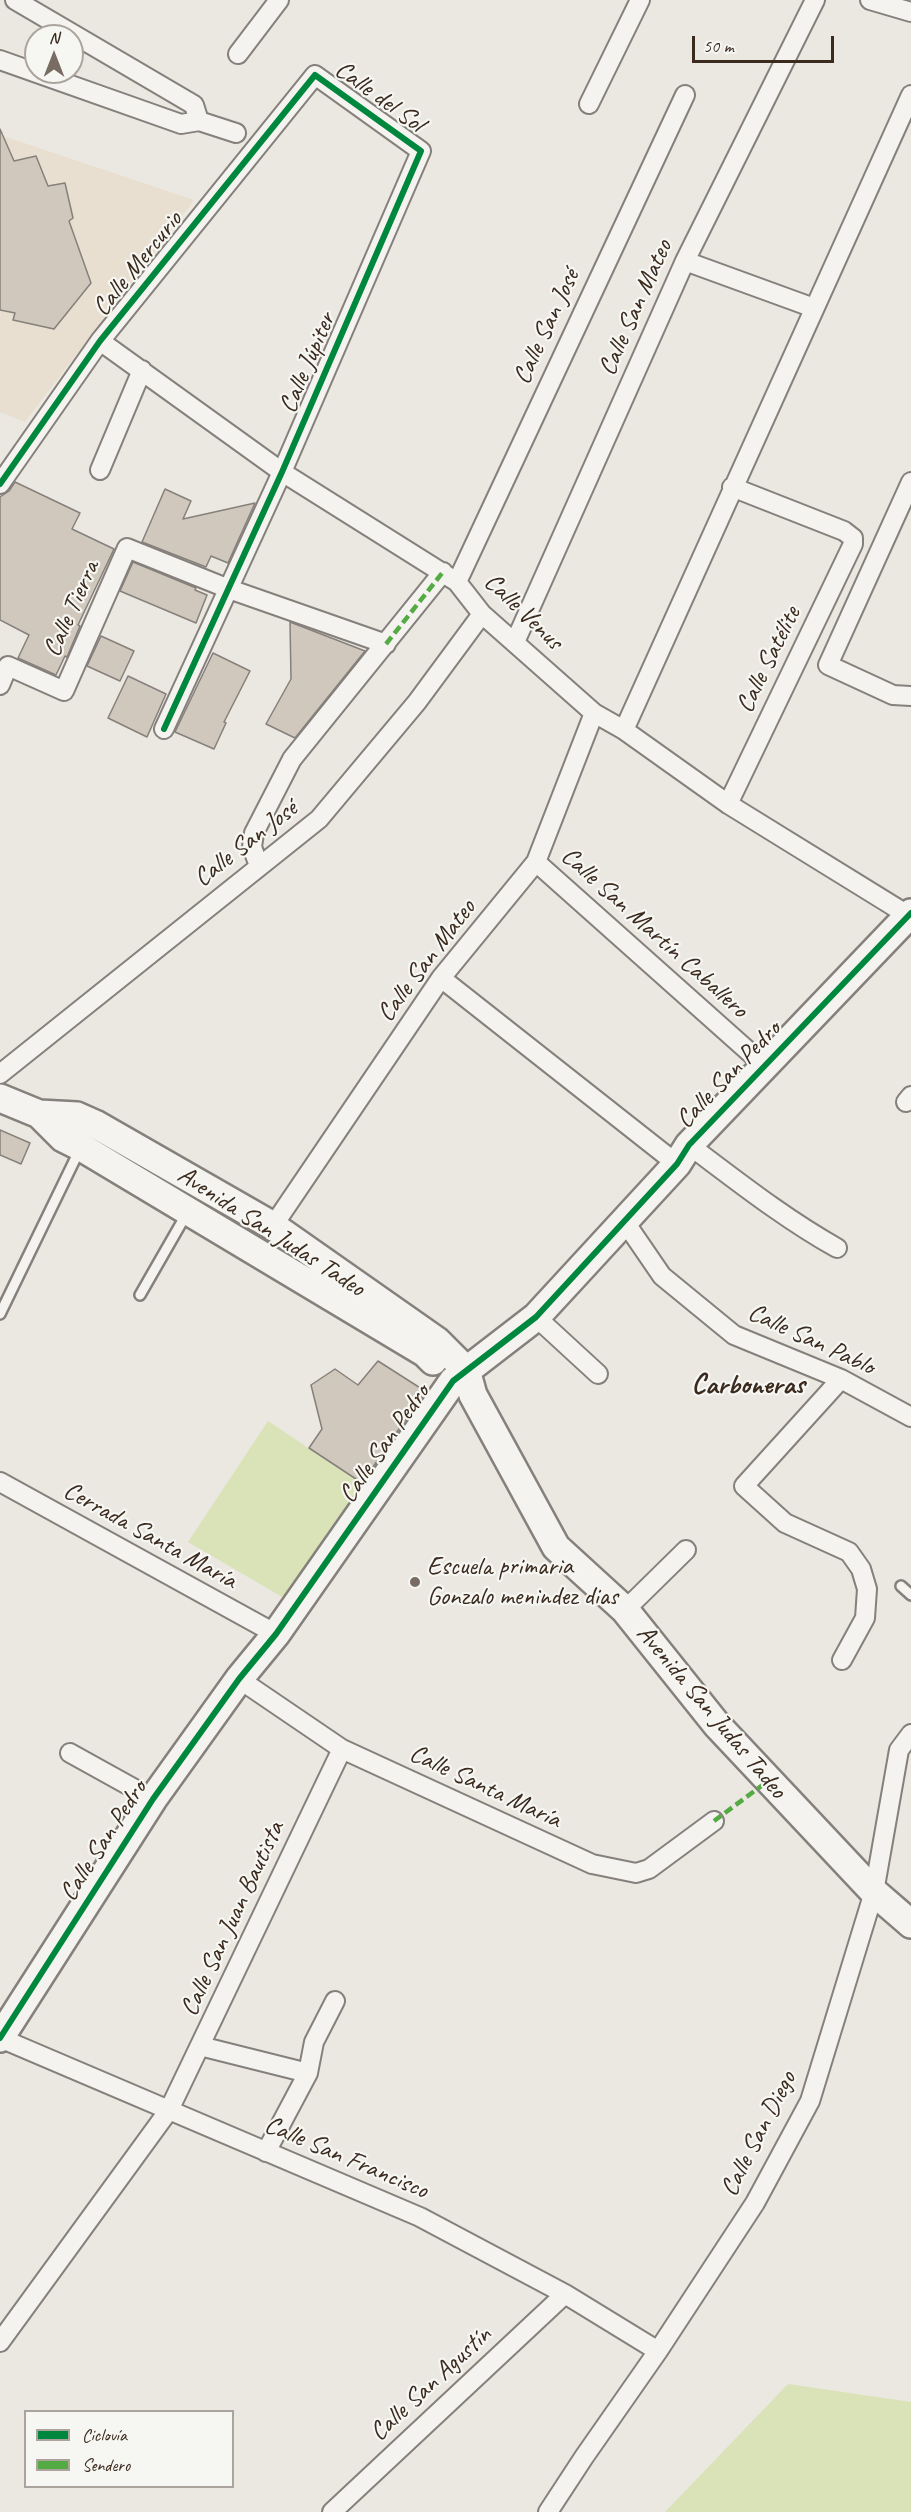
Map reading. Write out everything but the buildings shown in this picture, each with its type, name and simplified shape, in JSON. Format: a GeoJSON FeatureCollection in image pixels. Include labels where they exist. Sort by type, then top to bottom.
{"type":"FeatureCollection","features":[{"type":"Feature","properties":{"kind":"street"},"geometry":{"type":"LineString","coordinates":[[15,0],[194,105],[199,121]]}},
{"type":"Feature","properties":{"kind":"street"},"geometry":{"type":"LineString","coordinates":[[590,104],[640,0]]}},
{"type":"Feature","properties":{"kind":"street","name":"Calle San Mateo"},"geometry":{"type":"LineString","coordinates":[[515,642],[685,261],[815,0]]}},
{"type":"Feature","properties":{"kind":"street"},"geometry":{"type":"LineString","coordinates":[[870,0],[911,12]]}},
{"type":"Feature","properties":{"kind":"street"},"geometry":{"type":"LineString","coordinates":[[238,54],[271,2]]}},
{"type":"Feature","properties":{"kind":"street"},"geometry":{"type":"LineString","coordinates":[[0,60],[181,124],[199,121],[237,133]]}},
{"type":"Feature","properties":{"kind":"street","name":"Calle del Sol"},"geometry":{"type":"LineString","coordinates":[[315,75],[421,150]]}},
{"type":"Feature","properties":{"kind":"street","name":"Calle Mercurio"},"geometry":{"type":"LineString","coordinates":[[0,484],[100,341],[315,75]]}},
{"type":"Feature","properties":{"kind":"street","name":"Calle San José"},"geometry":{"type":"LineString","coordinates":[[258,866],[252,847],[254,833],[292,759],[386,644],[450,577],[685,95]]}},
{"type":"Feature","properties":{"kind":"street"},"geometry":{"type":"LineString","coordinates":[[624,730],[911,95]]}},
{"type":"Feature","properties":{"kind":"street","name":"Calle Júpiter"},"geometry":{"type":"LineString","coordinates":[[164,729],[282,472],[421,150]]}},
{"type":"Feature","properties":{"kind":"street"},"geometry":{"type":"LineString","coordinates":[[685,261],[814,308]]}},
{"type":"Feature","properties":{"kind":"street","name":"Calle Venus"},"geometry":{"type":"LineString","coordinates":[[100,341],[282,472],[450,577],[482,614],[594,713],[624,730],[728,804],[910,915]]}},
{"type":"Feature","properties":{"kind":"street"},"geometry":{"type":"LineString","coordinates":[[100,470],[142,370]]}},
{"type":"Feature","properties":{"kind":"street"},"geometry":{"type":"LineString","coordinates":[[911,482],[828,665],[893,695],[911,696]]}},
{"type":"Feature","properties":{"kind":"street","name":"Calle Satélite"},"geometry":{"type":"LineString","coordinates":[[728,804],[853,544],[853,538],[844,531],[732,487]]}},
{"type":"Feature","properties":{"kind":"street","name":"Calle Tierra"},"geometry":{"type":"LineString","coordinates":[[0,685],[8,666],[64,691],[127,548],[229,589]]}},
{"type":"Feature","properties":{"kind":"street"},"geometry":{"type":"LineString","coordinates":[[229,589],[386,644]]}},
{"type":"Feature","properties":{"kind":"street","name":"Calle San José"},"geometry":{"type":"LineString","coordinates":[[0,1074],[319,819],[417,702],[482,614]]}},
{"type":"Feature","properties":{"kind":"street","name":"Calle San Mateo"},"geometry":{"type":"LineString","coordinates":[[273,1226],[441,978],[536,862],[594,713]]}},
{"type":"Feature","properties":{"kind":"street","name":"Calle San Martín Caballero"},"geometry":{"type":"LineString","coordinates":[[536,862],[765,1066]]}},
{"type":"Feature","properties":{"kind":"street","name":"Calle San Pedro"},"geometry":{"type":"LineString","coordinates":[[0,2038],[153,1799],[239,1679],[276,1634],[464,1382],[536,1317],[625,1222],[683,1154],[910,915]]}},
{"type":"Feature","properties":{"kind":"street"},"geometry":{"type":"LineString","coordinates":[[441,978],[683,1154],[755,1195],[812,1234],[837,1248]]}},
{"type":"Feature","properties":{"kind":"street","name":"Avenida San Judas Tadeo"},"geometry":{"type":"LineString","coordinates":[[0,1098],[39,1114],[63,1138],[88,1135],[273,1226],[437,1341],[464,1382],[556,1547],[626,1610],[717,1725],[874,1892],[911,1924]]}},
{"type":"Feature","properties":{"kind":"street","name":"Avenida San Judas Tadeo"},"geometry":{"type":"LineString","coordinates":[[88,1135],[188,1211],[425,1353],[464,1382]]}},
{"type":"Feature","properties":{"kind":"street","name":"Calle San Pablo"},"geometry":{"type":"LineString","coordinates":[[625,1222],[662,1276],[734,1335],[841,1379],[911,1417]]}},
{"type":"Feature","properties":{"kind":"street"},"geometry":{"type":"LineString","coordinates":[[536,1317],[598,1374]]}},
{"type":"Feature","properties":{"kind":"street"},"geometry":{"type":"LineString","coordinates":[[841,1379],[744,1486],[785,1522],[849,1552],[861,1569],[867,1589],[865,1618],[842,1660]]}},
{"type":"Feature","properties":{"kind":"street","name":"Cerrada Santa María"},"geometry":{"type":"LineString","coordinates":[[0,1482],[276,1634]]}},
{"type":"Feature","properties":{"kind":"street"},"geometry":{"type":"LineString","coordinates":[[626,1610],[686,1550]]}},
{"type":"Feature","properties":{"kind":"street","name":"Calle Santa María"},"geometry":{"type":"LineString","coordinates":[[239,1679],[342,1749],[592,1864],[636,1873],[649,1869],[714,1821]]}},
{"type":"Feature","properties":{"kind":"street","name":"Calle San Diego"},"geometry":{"type":"LineString","coordinates":[[548,2512],[755,2203],[810,2101],[874,1892],[899,1750],[911,1734]]}},
{"type":"Feature","properties":{"kind":"street","name":"Calle San Juan Bautista"},"geometry":{"type":"LineString","coordinates":[[0,2342],[169,2110],[342,1749]]}},
{"type":"Feature","properties":{"kind":"street"},"geometry":{"type":"LineString","coordinates":[[70,1753],[153,1799]]}},
{"type":"Feature","properties":{"kind":"street"},"geometry":{"type":"LineString","coordinates":[[266,2152],[308,2073],[314,2042],[335,2001]]}},
{"type":"Feature","properties":{"kind":"street","name":"Calle San Francisco"},"geometry":{"type":"LineString","coordinates":[[0,2038],[420,2217],[565,2294],[658,2351]]}},
{"type":"Feature","properties":{"kind":"street"},"geometry":{"type":"LineString","coordinates":[[200,2046],[308,2073]]}},
{"type":"Feature","properties":{"kind":"street","name":"Calle San Agustín"},"geometry":{"type":"LineString","coordinates":[[332,2512],[565,2294]]}},
{"type":"Feature","properties":{"kind":"lane"},"geometry":{"type":"LineString","coordinates":[[0,1314],[88,1135]]}},
{"type":"Feature","properties":{"kind":"lane"},"geometry":{"type":"LineString","coordinates":[[140,1295],[188,1211]]}},
{"type":"Feature","properties":{"kind":"lane"},"geometry":{"type":"LineString","coordinates":[[901,1586],[911,1595]]}},
{"type":"Feature","properties":{"kind":"shaded area"},"geometry":{"type":"Polygon","coordinates":[[[0,135],[194,200],[25,422],[0,412],[0,135]]]}},
{"type":"Feature","properties":{"kind":"green space"},"geometry":{"type":"Polygon","coordinates":[[[268,1421],[362,1484],[289,1601],[188,1542],[268,1421]]]}},
{"type":"Feature","properties":{"kind":"green space"},"geometry":{"type":"Polygon","coordinates":[[[788,2384],[911,2402],[911,2512],[665,2512],[788,2384]]]}},
{"type":"Feature","properties":{"kind":"marked path"},"geometry":{"type":"LineString","coordinates":[[386,644],[443,572]]}},
{"type":"Feature","properties":{"kind":"marked path"},"geometry":{"type":"LineString","coordinates":[[714,1821],[768,1781]]}},
{"type":"Feature","properties":{"kind":"cycle path"},"geometry":{"type":"LineString","coordinates":[[0,484],[100,341],[315,75],[421,151],[282,472],[164,729]]}},
{"type":"Feature","properties":{"kind":"cycle path"},"geometry":{"type":"LineString","coordinates":[[0,2038],[153,1799],[239,1679],[276,1634],[453,1381],[536,1317],[677,1164],[689,1145],[911,913]]}},
{"type":"Feature","properties":{"kind":"place","name":"Escuela primaria Gonzalo menindez dias"},"geometry":{"type":"Point","coordinates":[415,1582]}},
{"type":"Feature","properties":{"kind":"district","name":"Carboneras"},"geometry":{"type":"Point","coordinates":[748,1386]}}]}
